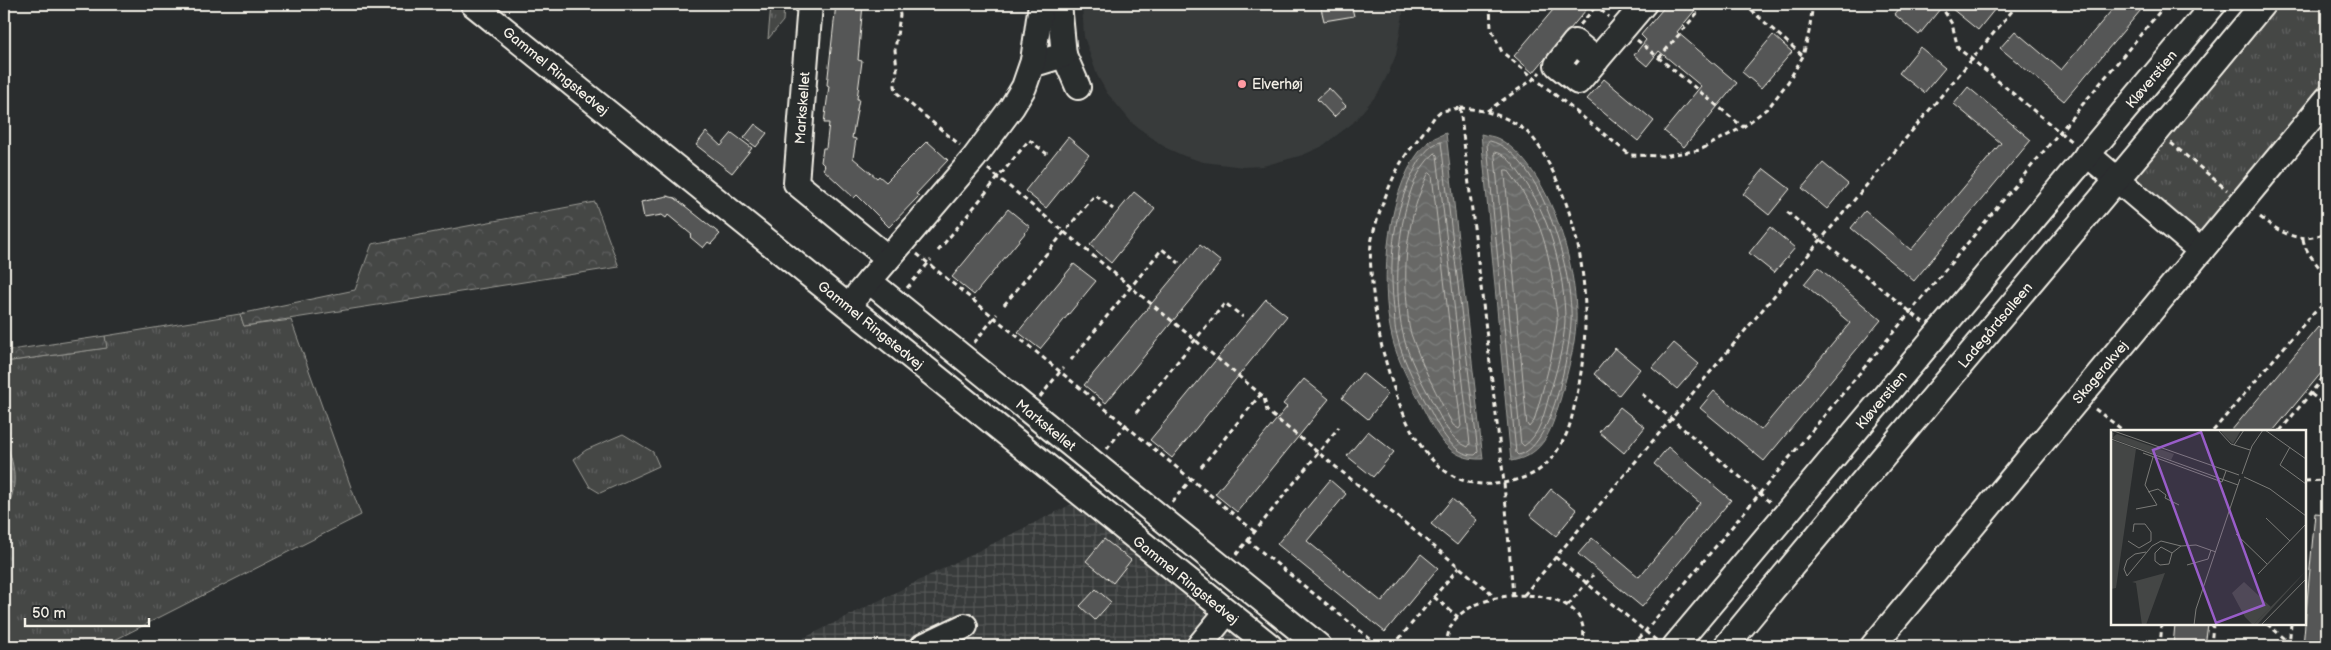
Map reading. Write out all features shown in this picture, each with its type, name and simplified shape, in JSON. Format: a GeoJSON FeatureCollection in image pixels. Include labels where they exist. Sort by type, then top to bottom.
{"type":"FeatureCollection","features":[{"type":"Feature","properties":{"kind":"street","name":"Gammel Ringstedvej"},"geometry":{"type":"LineString","coordinates":[[473,4],[1270,646]]}},
{"type":"Feature","properties":{"kind":"street","name":"Markskellet"},"geometry":{"type":"LineString","coordinates":[[810,4],[796,183],[895,250]]}},
{"type":"Feature","properties":{"kind":"street"},"geometry":{"type":"LineString","coordinates":[[847,306],[974,158],[1012,107],[1024,86],[1033,61],[1041,4]]}},
{"type":"Feature","properties":{"kind":"street"},"geometry":{"type":"LineString","coordinates":[[1059,4],[1064,55],[1078,87]]}},
{"type":"Feature","properties":{"kind":"street"},"geometry":{"type":"LineString","coordinates":[[1597,60],[1644,4]]}},
{"type":"Feature","properties":{"kind":"street","name":"Kløverstien"},"geometry":{"type":"LineString","coordinates":[[1675,646],[2214,4]]}},
{"type":"Feature","properties":{"kind":"street","name":"Ladegårdsalleen"},"geometry":{"type":"LineString","coordinates":[[1726,646],[1822,529],[2158,132],[2263,4]]}},
{"type":"Feature","properties":{"kind":"street"},"geometry":{"type":"LineString","coordinates":[[1033,61],[1041,62],[1064,55]]}},
{"type":"Feature","properties":{"kind":"street","name":"Skagerakvej"},"geometry":{"type":"LineString","coordinates":[[1873,646],[2327,99]]}},
{"type":"Feature","properties":{"kind":"street"},"geometry":{"type":"LineString","coordinates":[[2087,154],[2201,250]]}},
{"type":"Feature","properties":{"kind":"street","name":"Markskellet"},"geometry":{"type":"LineString","coordinates":[[869,281],[1319,646]]}},
{"type":"Feature","properties":{"kind":"street"},"geometry":{"type":"LineString","coordinates":[[1204,594],[1224,569]]}},
{"type":"Feature","properties":{"kind":"street"},"geometry":{"type":"LineString","coordinates":[[1199,646],[1227,612]]}},
{"type":"Feature","properties":{"kind":"street"},"geometry":{"type":"LineString","coordinates":[[924,646],[965,626]]}},
{"type":"Feature","properties":{"kind":"path"},"geometry":{"type":"LineString","coordinates":[[898,4],[900,15],[895,50],[897,69],[895,86],[897,93],[1261,394],[1264,397],[1267,411],[1490,592],[1494,598]]}},
{"type":"Feature","properties":{"kind":"path"},"geometry":{"type":"LineString","coordinates":[[1490,4],[1491,28],[1502,52],[1630,155],[1663,156],[1700,150],[1743,127],[1769,106],[1788,82],[1803,56],[1813,4]]}},
{"type":"Feature","properties":{"kind":"path"},"geometry":{"type":"LineString","coordinates":[[1660,58],[1705,4]]}},
{"type":"Feature","properties":{"kind":"path"},"geometry":{"type":"LineString","coordinates":[[1744,4],[1803,56]]}},
{"type":"Feature","properties":{"kind":"path"},"geometry":{"type":"LineString","coordinates":[[1940,4],[1952,24],[1958,48],[2087,154]]}},
{"type":"Feature","properties":{"kind":"path"},"geometry":{"type":"LineString","coordinates":[[1524,594],[2018,4]]}},
{"type":"Feature","properties":{"kind":"path"},"geometry":{"type":"LineString","coordinates":[[1633,646],[1909,311],[2166,4]]}},
{"type":"Feature","properties":{"kind":"path"},"geometry":{"type":"LineString","coordinates":[[1623,28],[1743,127]]}},
{"type":"Feature","properties":{"kind":"path"},"geometry":{"type":"LineString","coordinates":[[1486,111],[1535,78]]}},
{"type":"Feature","properties":{"kind":"path"},"geometry":{"type":"LineString","coordinates":[[1460,108],[1504,483],[1513,596]]}},
{"type":"Feature","properties":{"kind":"path"},"geometry":{"type":"LineString","coordinates":[[1460,108],[1486,111],[1514,123],[1530,135],[1541,149],[1557,179],[1572,217],[1582,272],[1586,327],[1582,374],[1566,434],[1551,460],[1530,477],[1484,486],[1459,480],[1442,470],[1429,458],[1406,417],[1391,381],[1382,348],[1373,281],[1371,246],[1375,228],[1401,163],[1435,116],[1441,111],[1460,108]]}},
{"type":"Feature","properties":{"kind":"path"},"geometry":{"type":"LineString","coordinates":[[2158,132],[2228,191]]}},
{"type":"Feature","properties":{"kind":"path"},"geometry":{"type":"LineString","coordinates":[[938,251],[1030,140],[1047,154]]}},
{"type":"Feature","properties":{"kind":"path"},"geometry":{"type":"LineString","coordinates":[[1004,305],[1095,195],[1112,209]]}},
{"type":"Feature","properties":{"kind":"path"},"geometry":{"type":"LineString","coordinates":[[1787,212],[1937,334]]}},
{"type":"Feature","properties":{"kind":"path"},"geometry":{"type":"LineString","coordinates":[[2260,217],[2283,233],[2303,238],[2317,237],[2327,232]]}},
{"type":"Feature","properties":{"kind":"path"},"geometry":{"type":"LineString","coordinates":[[2303,238],[2305,249],[2326,276],[2327,283]]}},
{"type":"Feature","properties":{"kind":"path"},"geometry":{"type":"LineString","coordinates":[[1071,360],[1162,249],[1179,263]]}},
{"type":"Feature","properties":{"kind":"path"},"geometry":{"type":"LineString","coordinates":[[895,250],[929,261],[1060,372],[1127,424],[1254,531]]}},
{"type":"Feature","properties":{"kind":"path"},"geometry":{"type":"LineString","coordinates":[[895,303],[929,261]]}},
{"type":"Feature","properties":{"kind":"path"},"geometry":{"type":"LineString","coordinates":[[2214,430],[2314,312],[2327,302]]}},
{"type":"Feature","properties":{"kind":"path"},"geometry":{"type":"LineString","coordinates":[[1136,413],[1226,303],[1243,317]]}},
{"type":"Feature","properties":{"kind":"path"},"geometry":{"type":"LineString","coordinates":[[962,357],[996,316]]}},
{"type":"Feature","properties":{"kind":"path"},"geometry":{"type":"LineString","coordinates":[[1028,410],[1063,368]]}},
{"type":"Feature","properties":{"kind":"path"},"geometry":{"type":"LineString","coordinates":[[2281,430],[2327,372]]}},
{"type":"Feature","properties":{"kind":"path"},"geometry":{"type":"LineString","coordinates":[[1201,467],[1261,394]]}},
{"type":"Feature","properties":{"kind":"path"},"geometry":{"type":"LineString","coordinates":[[1642,394],[1785,515]]}},
{"type":"Feature","properties":{"kind":"path"},"geometry":{"type":"LineString","coordinates":[[2311,394],[2327,407]]}},
{"type":"Feature","properties":{"kind":"path"},"geometry":{"type":"LineString","coordinates":[[2080,397],[2123,430]]}},
{"type":"Feature","properties":{"kind":"path"},"geometry":{"type":"LineString","coordinates":[[1094,464],[1127,424]]}},
{"type":"Feature","properties":{"kind":"path"},"geometry":{"type":"LineString","coordinates":[[1224,569],[1339,427]]}},
{"type":"Feature","properties":{"kind":"path"},"geometry":{"type":"LineString","coordinates":[[1160,517],[1192,478]]}},
{"type":"Feature","properties":{"kind":"path"},"geometry":{"type":"LineString","coordinates":[[2306,481],[2327,480]]}},
{"type":"Feature","properties":{"kind":"path"},"geometry":{"type":"LineString","coordinates":[[1248,540],[1379,646]]}},
{"type":"Feature","properties":{"kind":"path"},"geometry":{"type":"LineString","coordinates":[[1555,557],[1664,646]]}},
{"type":"Feature","properties":{"kind":"path"},"geometry":{"type":"LineString","coordinates":[[1393,646],[1459,567]]}},
{"type":"Feature","properties":{"kind":"path"},"geometry":{"type":"LineString","coordinates":[[1568,605],[1593,575]]}},
{"type":"Feature","properties":{"kind":"path"},"geometry":{"type":"LineString","coordinates":[[1446,646],[1450,627],[1458,617],[1474,606],[1494,598],[1524,594],[1560,601],[1568,605],[1582,625],[1584,638],[1582,646]]}},
{"type":"Feature","properties":{"kind":"path"},"geometry":{"type":"LineString","coordinates":[[1434,597],[1458,617]]}},
{"type":"Feature","properties":{"kind":"path"},"geometry":{"type":"LineString","coordinates":[[2160,646],[2162,625]]}},
{"type":"Feature","properties":{"kind":"path"},"geometry":{"type":"LineString","coordinates":[[2211,646],[2213,625]]}},
{"type":"Feature","properties":{"kind":"path"},"geometry":{"type":"LineString","coordinates":[[2268,625],[2289,644]]}},
{"type":"Feature","properties":{"kind":"path"},"geometry":{"type":"LineString","coordinates":[[2289,644],[2291,625]]}},
{"type":"Feature","properties":{"kind":"shaded area","name":"Elverhøj"},"geometry":{"type":"Polygon","coordinates":[[[1082,4],[1403,4],[1403,15],[1396,55],[1388,74],[1379,92],[1353,123],[1321,147],[1303,155],[1263,166],[1243,167],[1203,162],[1184,156],[1166,148],[1133,124],[1107,93],[1097,75],[1084,37],[1082,4]]]}},
{"type":"Feature","properties":{"kind":"shaded area"},"geometry":{"type":"Polygon","coordinates":[[[1076,502],[1250,646],[788,646],[1076,502]]]}},
{"type":"Feature","properties":{"kind":"green space"},"geometry":{"type":"Polygon","coordinates":[[[771,4],[784,4],[783,21],[768,39],[771,4]]]}},
{"type":"Feature","properties":{"kind":"green space"},"geometry":{"type":"Polygon","coordinates":[[[2272,4],[2327,4],[2327,77],[2206,230],[2196,231],[2129,176],[2272,4]]]}},
{"type":"Feature","properties":{"kind":"green space"},"geometry":{"type":"Polygon","coordinates":[[[595,202],[619,267],[244,326],[240,314],[355,290],[372,244],[595,202]]]}},
{"type":"Feature","properties":{"kind":"green space"},"geometry":{"type":"Polygon","coordinates":[[[240,314],[244,326],[291,320],[361,515],[103,646],[4,646],[4,362],[106,348],[105,336],[240,314]]]}},
{"type":"Feature","properties":{"kind":"green space"},"geometry":{"type":"Polygon","coordinates":[[[105,336],[107,348],[4,362],[4,351],[105,336]]]}},
{"type":"Feature","properties":{"kind":"green space"},"geometry":{"type":"Polygon","coordinates":[[[623,434],[653,452],[659,466],[600,493],[590,487],[574,459],[586,450],[623,434]]]}},
{"type":"Feature","properties":{"kind":"water"},"geometry":{"type":"Polygon","coordinates":[[[1446,133],[1483,459],[1461,456],[1438,436],[1401,363],[1394,346],[1388,315],[1386,289],[1390,233],[1395,206],[1403,180],[1415,158],[1429,141],[1446,133]]]}},
{"type":"Feature","properties":{"kind":"water"},"geometry":{"type":"Polygon","coordinates":[[[1481,134],[1499,139],[1517,153],[1533,172],[1546,195],[1566,248],[1575,300],[1576,322],[1572,351],[1554,419],[1546,438],[1540,446],[1523,458],[1511,461],[1481,134]]]}},
{"type":"Feature","properties":{"kind":"water"},"geometry":{"type":"Polygon","coordinates":[[[4,438],[13,466],[14,485],[4,513],[4,438]]]}},
{"type":"Feature","properties":{"kind":"building"},"geometry":{"type":"Polygon","coordinates":[[[836,4],[863,4],[858,60],[862,61],[857,99],[859,99],[852,138],[856,139],[853,158],[877,178],[879,176],[886,182],[927,141],[948,160],[916,194],[919,196],[889,227],[857,195],[854,198],[823,169],[825,166],[821,162],[823,148],[826,148],[829,123],[824,123],[836,4]]]}},
{"type":"Feature","properties":{"kind":"building"},"geometry":{"type":"Polygon","coordinates":[[[1320,4],[1351,4],[1354,16],[1324,21],[1320,4]]]}},
{"type":"Feature","properties":{"kind":"building"},"geometry":{"type":"Polygon","coordinates":[[[1558,4],[1591,4],[1533,73],[1514,56],[1558,4]]]}},
{"type":"Feature","properties":{"kind":"building"},"geometry":{"type":"Polygon","coordinates":[[[1667,4],[1700,4],[1677,32],[1737,83],[1684,147],[1664,131],[1701,86],[1659,51],[1647,66],[1634,55],[1646,40],[1641,35],[1667,4]]]}},
{"type":"Feature","properties":{"kind":"building"},"geometry":{"type":"Polygon","coordinates":[[[1902,4],[1933,4],[1940,9],[1919,35],[1894,14],[1902,4]]]}},
{"type":"Feature","properties":{"kind":"building"},"geometry":{"type":"Polygon","coordinates":[[[1946,4],[1999,4],[1978,30],[1946,4]]]}},
{"type":"Feature","properties":{"kind":"building"},"geometry":{"type":"Polygon","coordinates":[[[2117,4],[2146,4],[2064,101],[2000,48],[2015,31],[2061,70],[2117,4]]]}},
{"type":"Feature","properties":{"kind":"building"},"geometry":{"type":"Polygon","coordinates":[[[1773,35],[1792,52],[1761,88],[1742,72],[1773,35]]]}},
{"type":"Feature","properties":{"kind":"building"},"geometry":{"type":"Polygon","coordinates":[[[1920,47],[1945,68],[1924,93],[1899,73],[1920,47]]]}},
{"type":"Feature","properties":{"kind":"building"},"geometry":{"type":"Polygon","coordinates":[[[1604,79],[1654,121],[1638,141],[1587,99],[1604,79]]]}},
{"type":"Feature","properties":{"kind":"building"},"geometry":{"type":"Polygon","coordinates":[[[1968,87],[2031,140],[1914,281],[1851,228],[1865,211],[1911,250],[2001,143],[1954,104],[1968,87]]]}},
{"type":"Feature","properties":{"kind":"building"},"geometry":{"type":"Polygon","coordinates":[[[1329,88],[1346,106],[1334,117],[1317,99],[1329,88]]]}},
{"type":"Feature","properties":{"kind":"building"},"geometry":{"type":"Polygon","coordinates":[[[755,124],[767,133],[756,147],[744,138],[755,124]]]}},
{"type":"Feature","properties":{"kind":"building"},"geometry":{"type":"Polygon","coordinates":[[[706,132],[721,146],[732,133],[752,148],[732,173],[696,145],[706,132]]]}},
{"type":"Feature","properties":{"kind":"building"},"geometry":{"type":"Polygon","coordinates":[[[1068,137],[1089,155],[1046,208],[1025,191],[1068,137]]]}},
{"type":"Feature","properties":{"kind":"building"},"geometry":{"type":"Polygon","coordinates":[[[1823,163],[1848,184],[1827,209],[1802,188],[1823,163]]]}},
{"type":"Feature","properties":{"kind":"building"},"geometry":{"type":"Polygon","coordinates":[[[1764,169],[1790,189],[1769,215],[1743,194],[1764,169]]]}},
{"type":"Feature","properties":{"kind":"building"},"geometry":{"type":"Polygon","coordinates":[[[1134,192],[1155,209],[1111,263],[1090,245],[1134,192]]]}},
{"type":"Feature","properties":{"kind":"building"},"geometry":{"type":"Polygon","coordinates":[[[667,196],[675,198],[720,234],[711,244],[708,242],[703,248],[690,237],[692,235],[668,215],[666,218],[662,215],[644,218],[641,202],[667,196]]]}},
{"type":"Feature","properties":{"kind":"building"},"geometry":{"type":"Polygon","coordinates":[[[1008,209],[1030,227],[974,295],[952,277],[1008,209]]]}},
{"type":"Feature","properties":{"kind":"building"},"geometry":{"type":"Polygon","coordinates":[[[1770,227],[1795,248],[1774,273],[1749,253],[1770,227]]]}},
{"type":"Feature","properties":{"kind":"building"},"geometry":{"type":"Polygon","coordinates":[[[1200,245],[1221,262],[1106,403],[1084,385],[1200,245]]]}},
{"type":"Feature","properties":{"kind":"building"},"geometry":{"type":"Polygon","coordinates":[[[1074,264],[1096,281],[1040,349],[1018,332],[1074,264]]]}},
{"type":"Feature","properties":{"kind":"building"},"geometry":{"type":"Polygon","coordinates":[[[1818,267],[1881,320],[1764,461],[1700,408],[1714,391],[1761,430],[1850,323],[1804,284],[1818,267]]]}},
{"type":"Feature","properties":{"kind":"building"},"geometry":{"type":"Polygon","coordinates":[[[1266,299],[1287,316],[1172,458],[1150,440],[1266,299]]]}},
{"type":"Feature","properties":{"kind":"building"},"geometry":{"type":"Polygon","coordinates":[[[2318,327],[2327,335],[2327,366],[2274,430],[2232,430],[2318,327]]]}},
{"type":"Feature","properties":{"kind":"building"},"geometry":{"type":"Polygon","coordinates":[[[1674,343],[1699,364],[1677,389],[1652,368],[1674,343]]]}},
{"type":"Feature","properties":{"kind":"building"},"geometry":{"type":"Polygon","coordinates":[[[1615,348],[1640,369],[1619,395],[1594,374],[1615,348]]]}},
{"type":"Feature","properties":{"kind":"building"},"geometry":{"type":"Polygon","coordinates":[[[1362,373],[1388,394],[1368,419],[1342,398],[1362,373]]]}},
{"type":"Feature","properties":{"kind":"building"},"geometry":{"type":"Polygon","coordinates":[[[1304,379],[1329,399],[1237,512],[1215,494],[1287,407],[1283,404],[1304,379]]]}},
{"type":"Feature","properties":{"kind":"building"},"geometry":{"type":"Polygon","coordinates":[[[1620,407],[1645,427],[1624,453],[1599,432],[1620,407]]]}},
{"type":"Feature","properties":{"kind":"building"},"geometry":{"type":"Polygon","coordinates":[[[1368,431],[1394,452],[1373,477],[1347,456],[1368,431]]]}},
{"type":"Feature","properties":{"kind":"building"},"geometry":{"type":"Polygon","coordinates":[[[1668,447],[1731,500],[1642,607],[1578,554],[1592,538],[1639,577],[1700,503],[1654,464],[1668,447]]]}},
{"type":"Feature","properties":{"kind":"building"},"geometry":{"type":"Polygon","coordinates":[[[1330,480],[1346,494],[1307,541],[1382,602],[1421,554],[1438,568],[1385,632],[1277,544],[1330,480]]]}},
{"type":"Feature","properties":{"kind":"building"},"geometry":{"type":"Polygon","coordinates":[[[1551,489],[1577,510],[1556,536],[1530,515],[1551,489]]]}},
{"type":"Feature","properties":{"kind":"building"},"geometry":{"type":"Polygon","coordinates":[[[1452,499],[1477,520],[1457,545],[1431,524],[1452,499]]]}},
{"type":"Feature","properties":{"kind":"building"},"geometry":{"type":"Polygon","coordinates":[[[2315,513],[2327,514],[2327,646],[2303,646],[2315,513]]]}},
{"type":"Feature","properties":{"kind":"building"},"geometry":{"type":"Polygon","coordinates":[[[1104,539],[1131,560],[1113,583],[1086,561],[1104,539]]]}},
{"type":"Feature","properties":{"kind":"building"},"geometry":{"type":"Polygon","coordinates":[[[1096,589],[1111,602],[1095,620],[1080,606],[1096,589]]]}},
{"type":"Feature","properties":{"kind":"building"},"geometry":{"type":"Polygon","coordinates":[[[2175,625],[2208,625],[2205,646],[2173,646],[2175,625]]]}},
{"type":"Feature","properties":{"kind":"place","name":"Elverhøj"},"geometry":{"type":"Point","coordinates":[1242,84]}}]}
